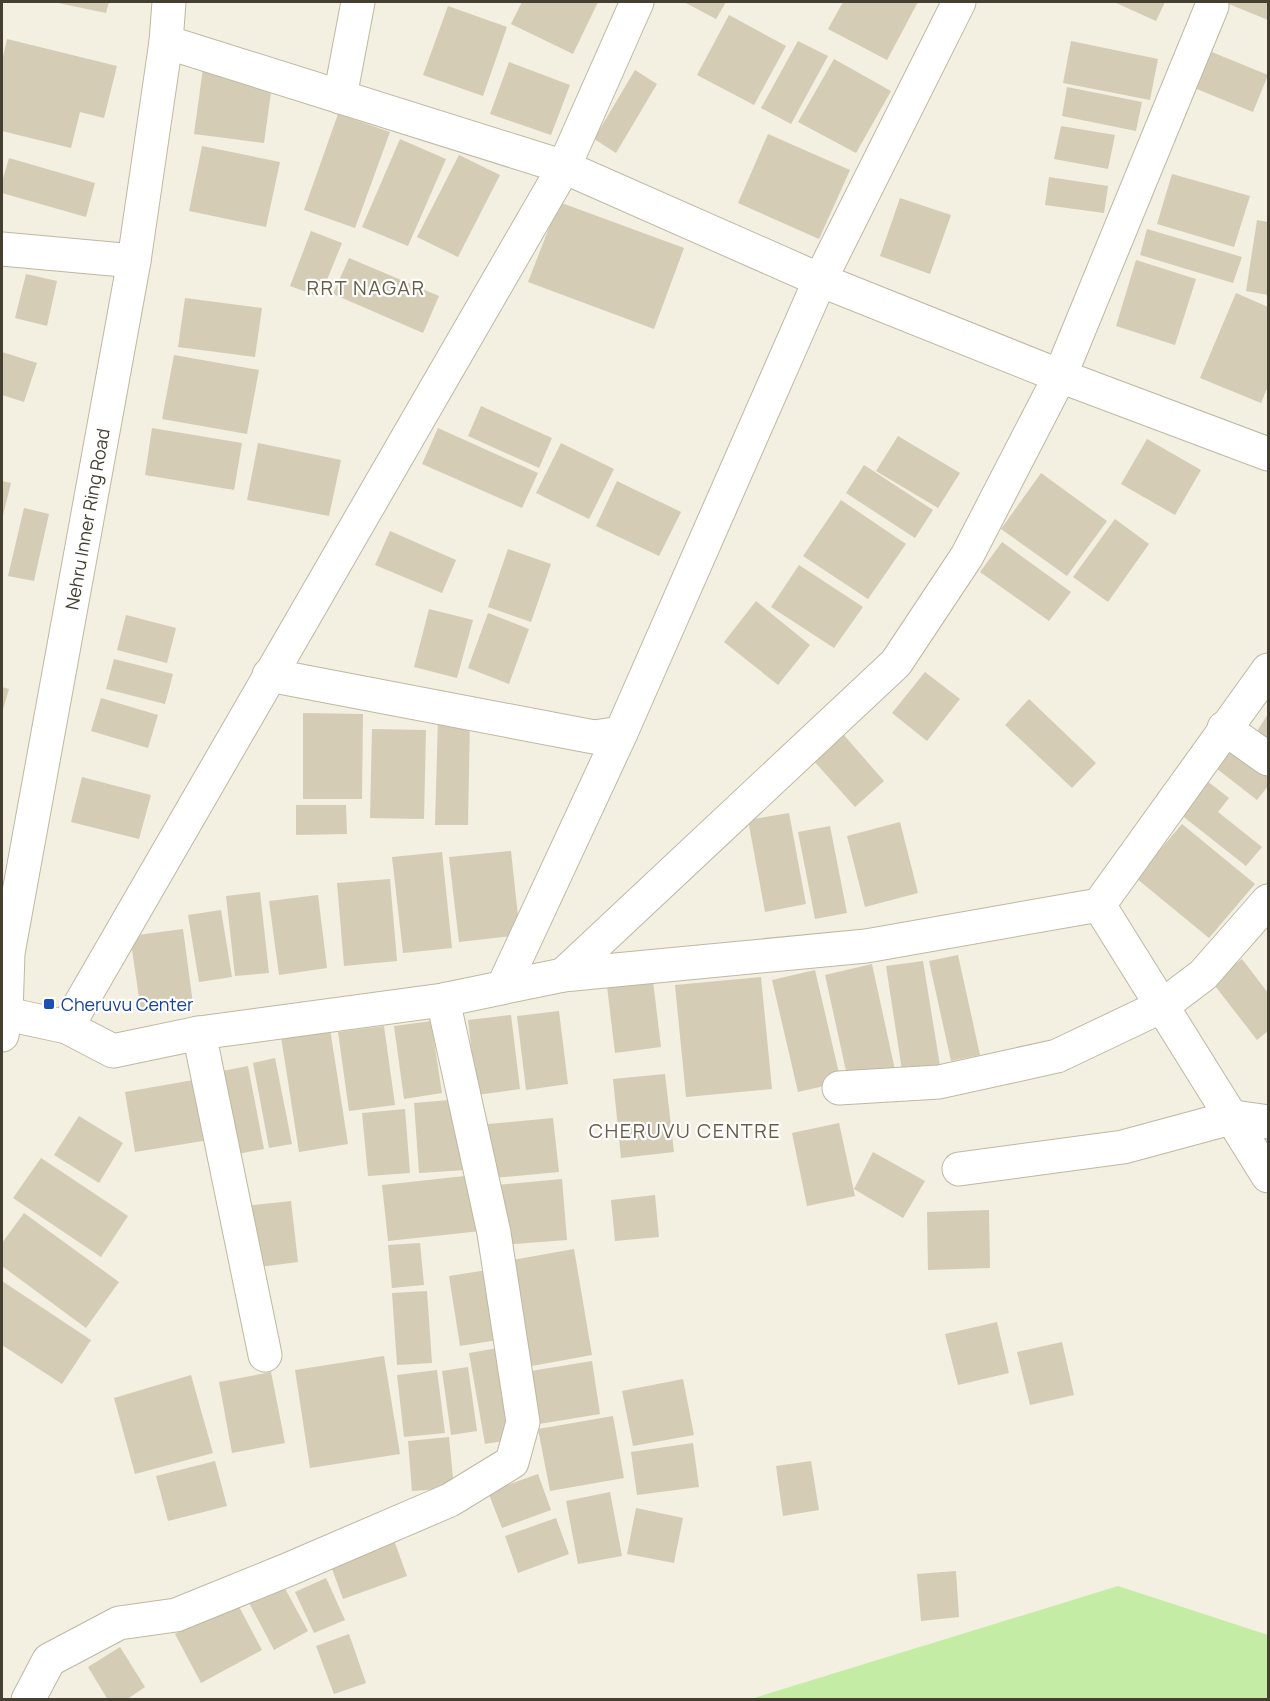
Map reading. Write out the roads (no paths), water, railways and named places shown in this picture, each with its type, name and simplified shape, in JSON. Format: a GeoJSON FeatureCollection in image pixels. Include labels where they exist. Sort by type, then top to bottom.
{"type":"FeatureCollection","features":[{"type":"Feature","properties":{"kind":"street","name":"Nehru Inner Ring Road"},"geometry":{"type":"LineString","coordinates":[[3,1020],[8,953],[134,261],[166,42],[169,2]]}},
{"type":"Feature","properties":{"kind":"street"},"geometry":{"type":"LineString","coordinates":[[340,97],[358,2]]}},
{"type":"Feature","properties":{"kind":"street"},"geometry":{"type":"LineString","coordinates":[[67,1027],[564,167],[637,2]]}},
{"type":"Feature","properties":{"kind":"street"},"geometry":{"type":"LineString","coordinates":[[503,987],[621,733],[820,280],[959,2]]}},
{"type":"Feature","properties":{"kind":"street"},"geometry":{"type":"LineString","coordinates":[[563,975],[896,663],[967,556],[1060,376],[1212,6]]}},
{"type":"Feature","properties":{"kind":"street"},"geometry":{"type":"LineString","coordinates":[[166,42],[564,167],[820,280],[1060,376],[1269,454]]}},
{"type":"Feature","properties":{"kind":"street"},"geometry":{"type":"LineString","coordinates":[[2,249],[134,261]]}},
{"type":"Feature","properties":{"kind":"street"},"geometry":{"type":"LineString","coordinates":[[3,1020],[67,1027],[113,1051],[199,1033],[443,1000],[563,975],[866,946],[1099,905],[1224,728],[1269,670]]}},
{"type":"Feature","properties":{"kind":"street"},"geometry":{"type":"LineString","coordinates":[[269,675],[594,737],[621,733]]}},
{"type":"Feature","properties":{"kind":"street"},"geometry":{"type":"LineString","coordinates":[[1224,728],[1269,759]]}},
{"type":"Feature","properties":{"kind":"street"},"geometry":{"type":"LineString","coordinates":[[839,1088],[939,1082],[1057,1056],[1162,1006],[1203,975],[1269,901]]}},
{"type":"Feature","properties":{"kind":"street"},"geometry":{"type":"LineString","coordinates":[[1099,905],[1269,1176]]}},
{"type":"Feature","properties":{"kind":"street"},"geometry":{"type":"LineString","coordinates":[[28,1700],[48,1660],[119,1623],[176,1615],[287,1570],[450,1500],[512,1462],[523,1422],[494,1233],[443,1000]]}},
{"type":"Feature","properties":{"kind":"street"},"geometry":{"type":"LineString","coordinates":[[199,1033],[265,1354]]}},
{"type":"Feature","properties":{"kind":"street"},"geometry":{"type":"LineString","coordinates":[[959,1169],[1123,1147],[1234,1117],[1269,1122]]}},
{"type":"Feature","properties":{"kind":"place","name":"Cheruvu Center"},"geometry":{"type":"Point","coordinates":[49,1004]}},
{"type":"Feature","properties":{"kind":"district","name":"RRT NAGAR"},"geometry":{"type":"Point","coordinates":[366,287]}},
{"type":"Feature","properties":{"kind":"district","name":"CHERUVU CENTRE"},"geometry":{"type":"Point","coordinates":[685,1130]}}]}
